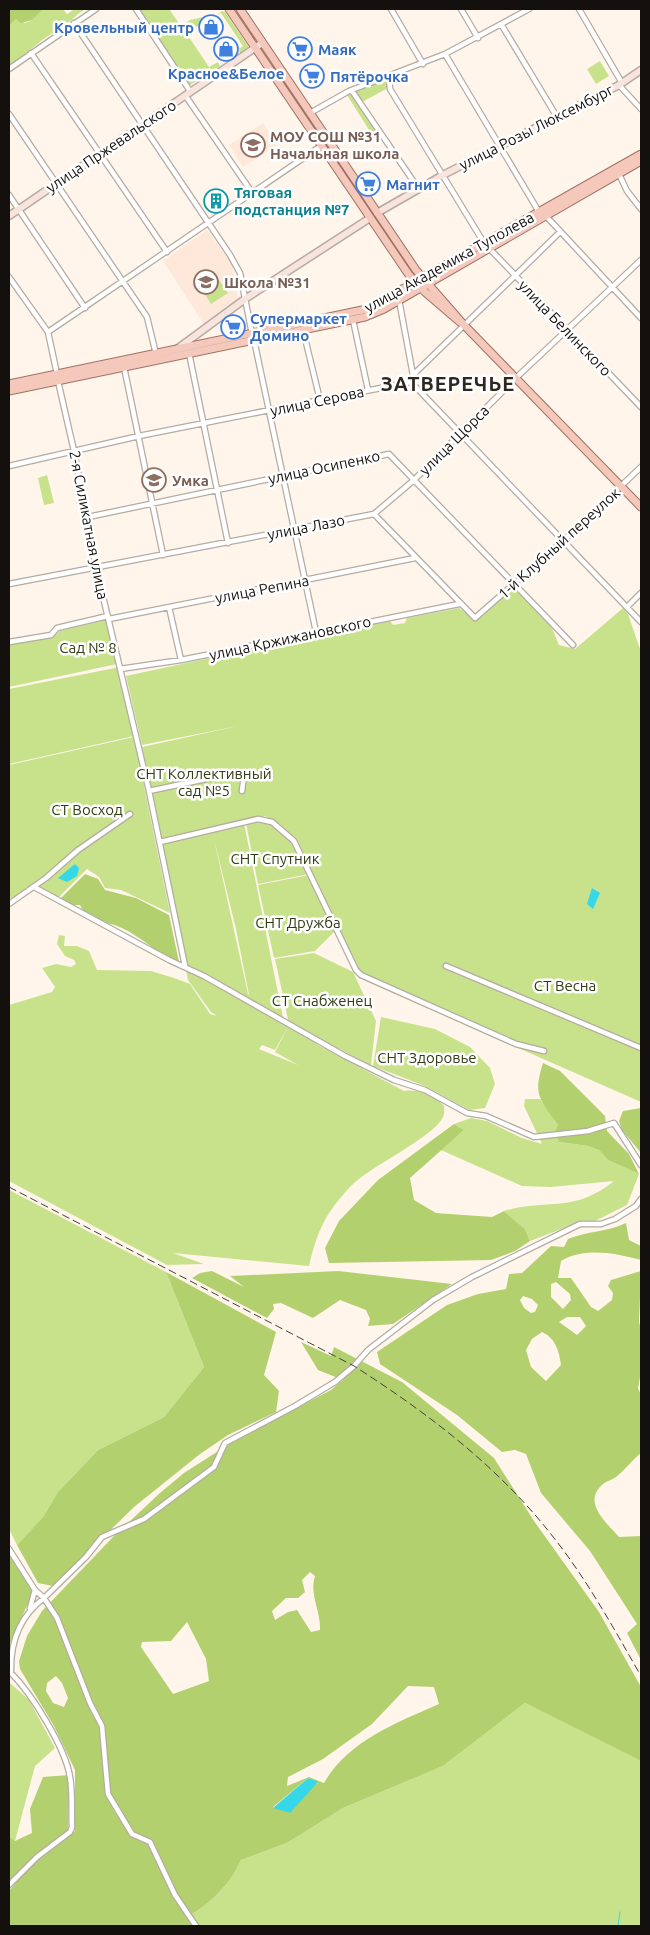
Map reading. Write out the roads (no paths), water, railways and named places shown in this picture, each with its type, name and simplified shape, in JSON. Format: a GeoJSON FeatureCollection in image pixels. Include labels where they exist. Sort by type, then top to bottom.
{"type":"FeatureCollection","features":[{"type":"Feature","properties":{"kind":"main road"},"geometry":{"type":"LineString","coordinates":[[229,9],[370,218],[418,285],[452,317],[464,324]]}},
{"type":"Feature","properties":{"kind":"main road"},"geometry":{"type":"LineString","coordinates":[[240,9],[377,213],[426,280],[464,324],[641,507]]}},
{"type":"Feature","properties":{"kind":"main road","name":"улица Академика Туполева"},"geometry":{"type":"LineString","coordinates":[[487,245],[536,221],[548,206],[641,154]]}},
{"type":"Feature","properties":{"kind":"main road","name":"улица Академика Туполева"},"geometry":{"type":"LineString","coordinates":[[9,384],[124,367],[175,353],[253,337],[303,330],[353,320],[376,313],[399,300],[426,280],[487,245],[641,161]]}},
{"type":"Feature","properties":{"kind":"main road","name":"улица Академика Туполева"},"geometry":{"type":"LineString","coordinates":[[9,391],[57,377],[156,354],[189,354],[367,309],[418,285]]}},
{"type":"Feature","properties":{"kind":"street"},"geometry":{"type":"LineString","coordinates":[[9,69],[96,9]]}},
{"type":"Feature","properties":{"kind":"street"},"geometry":{"type":"LineString","coordinates":[[136,9],[253,194]]}},
{"type":"Feature","properties":{"kind":"street"},"geometry":{"type":"LineString","coordinates":[[391,9],[423,64]]}},
{"type":"Feature","properties":{"kind":"street"},"geometry":{"type":"LineString","coordinates":[[461,9],[478,38]]}},
{"type":"Feature","properties":{"kind":"street"},"geometry":{"type":"LineString","coordinates":[[309,113],[352,91],[445,54],[478,38],[519,11],[529,9]]}},
{"type":"Feature","properties":{"kind":"street"},"geometry":{"type":"LineString","coordinates":[[579,9],[621,84],[641,109]]}},
{"type":"Feature","properties":{"kind":"street"},"geometry":{"type":"LineString","coordinates":[[74,23],[143,124],[240,273],[316,632]]}},
{"type":"Feature","properties":{"kind":"street"},"geometry":{"type":"LineString","coordinates":[[501,24],[557,117]]}},
{"type":"Feature","properties":{"kind":"street","name":"улица Пржевальского"},"geometry":{"type":"LineString","coordinates":[[9,216],[262,43]]}},
{"type":"Feature","properties":{"kind":"street"},"geometry":{"type":"LineString","coordinates":[[31,53],[167,252]]}},
{"type":"Feature","properties":{"kind":"street"},"geometry":{"type":"LineString","coordinates":[[445,54],[542,214],[641,318]]}},
{"type":"Feature","properties":{"kind":"street","name":"улица Розы Люксембург"},"geometry":{"type":"LineString","coordinates":[[377,213],[418,188],[621,84],[641,70]]}},
{"type":"Feature","properties":{"kind":"street","name":"улица Белинского"},"geometry":{"type":"LineString","coordinates":[[389,76],[390,89],[487,245],[641,407]]}},
{"type":"Feature","properties":{"kind":"street"},"geometry":{"type":"LineString","coordinates":[[352,91],[418,188]]}},
{"type":"Feature","properties":{"kind":"street"},"geometry":{"type":"LineString","coordinates":[[9,114],[148,317],[156,354]]}},
{"type":"Feature","properties":{"kind":"street"},"geometry":{"type":"LineString","coordinates":[[48,332],[322,146]]}},
{"type":"Feature","properties":{"kind":"street"},"geometry":{"type":"LineString","coordinates":[[619,174],[627,191],[641,209]]}},
{"type":"Feature","properties":{"kind":"street"},"geometry":{"type":"LineString","coordinates":[[9,195],[85,308]]}},
{"type":"Feature","properties":{"kind":"street"},"geometry":{"type":"LineString","coordinates":[[175,353],[245,299],[370,218]]}},
{"type":"Feature","properties":{"kind":"street"},"geometry":{"type":"LineString","coordinates":[[413,375],[560,232]]}},
{"type":"Feature","properties":{"kind":"street","name":"улица Щорса"},"geometry":{"type":"LineString","coordinates":[[374,514],[414,480],[517,377],[641,260]]}},
{"type":"Feature","properties":{"kind":"street","name":"2-я Силикатная улица"},"geometry":{"type":"LineString","coordinates":[[9,276],[48,332],[88,517],[96,567],[160,842],[185,966]]}},
{"type":"Feature","properties":{"kind":"street"},"geometry":{"type":"LineString","coordinates":[[399,300],[413,375],[411,382],[641,622]]}},
{"type":"Feature","properties":{"kind":"street"},"geometry":{"type":"LineString","coordinates":[[353,320],[368,390]]}},
{"type":"Feature","properties":{"kind":"street"},"geometry":{"type":"LineString","coordinates":[[303,330],[320,400]]}},
{"type":"Feature","properties":{"kind":"street"},"geometry":{"type":"LineString","coordinates":[[189,354],[228,542]]}},
{"type":"Feature","properties":{"kind":"street"},"geometry":{"type":"LineString","coordinates":[[124,367],[163,555]]}},
{"type":"Feature","properties":{"kind":"street","name":"улица Серова"},"geometry":{"type":"LineString","coordinates":[[9,466],[139,436],[411,382]]}},
{"type":"Feature","properties":{"kind":"street","name":"улица Осипенко"},"geometry":{"type":"LineString","coordinates":[[88,517],[389,454],[573,646]]}},
{"type":"Feature","properties":{"kind":"street","name":"1-й Клубный переулок"},"geometry":{"type":"LineString","coordinates":[[459,604],[475,618],[563,541],[641,466]]}},
{"type":"Feature","properties":{"kind":"street"},"geometry":{"type":"LineString","coordinates":[[374,514],[459,604]]}},
{"type":"Feature","properties":{"kind":"street","name":"улица Лазо"},"geometry":{"type":"LineString","coordinates":[[9,584],[374,514]]}},
{"type":"Feature","properties":{"kind":"street","name":"улица Репина"},"geometry":{"type":"LineString","coordinates":[[9,642],[52,636],[57,628],[108,617],[305,581],[415,558]]}},
{"type":"Feature","properties":{"kind":"street"},"geometry":{"type":"LineString","coordinates":[[627,607],[641,593]]}},
{"type":"Feature","properties":{"kind":"street","name":"улица Кржижановского"},"geometry":{"type":"LineString","coordinates":[[120,669],[181,660],[459,604]]}},
{"type":"Feature","properties":{"kind":"street"},"geometry":{"type":"LineString","coordinates":[[169,607],[181,660]]}},
{"type":"Feature","properties":{"kind":"street"},"geometry":{"type":"LineString","coordinates":[[148,791],[238,772],[244,775],[242,791]]}},
{"type":"Feature","properties":{"kind":"street"},"geometry":{"type":"LineString","coordinates":[[9,904],[34,887],[78,850],[130,814]]}},
{"type":"Feature","properties":{"kind":"street"},"geometry":{"type":"LineString","coordinates":[[160,842],[258,819],[272,822],[294,841],[356,970],[361,975],[516,1044],[544,1051]]}},
{"type":"Feature","properties":{"kind":"street"},"geometry":{"type":"LineString","coordinates":[[34,887],[169,960],[185,966],[345,1056],[394,1080],[425,1090],[467,1113],[486,1116],[534,1137],[588,1131],[614,1123],[641,1165]]}},
{"type":"Feature","properties":{"kind":"street"},"geometry":{"type":"LineString","coordinates":[[446,966],[641,1048]]}},
{"type":"Feature","properties":{"kind":"street"},"geometry":{"type":"LineString","coordinates":[[30,1608],[44,1598],[86,1557],[102,1537],[144,1519],[214,1467],[225,1443],[296,1406],[335,1382],[354,1366],[368,1350],[433,1300],[472,1277],[580,1224],[601,1224],[614,1219],[636,1206],[641,1199]]}},
{"type":"Feature","properties":{"kind":"street"},"geometry":{"type":"LineString","coordinates":[[9,1549],[35,1590],[44,1598],[57,1618],[90,1703],[102,1726],[108,1794],[132,1834],[150,1842],[175,1895],[196,1926]]}},
{"type":"Feature","properties":{"kind":"street"},"geometry":{"type":"LineString","coordinates":[[9,1884],[37,1857],[70,1832],[72,1828],[70,1777],[62,1753],[25,1686],[11,1672],[11,1653],[14,1640],[30,1608],[35,1590]]}},
{"type":"Feature","properties":{"kind":"water"},"geometry":{"type":"Polygon","coordinates":[[[75,864],[79,868],[77,876],[67,882],[58,878],[75,864]]]}},
{"type":"Feature","properties":{"kind":"water"},"geometry":{"type":"Polygon","coordinates":[[[592,888],[600,893],[593,909],[587,904],[592,888]]]}},
{"type":"Feature","properties":{"kind":"water"},"geometry":{"type":"Polygon","coordinates":[[[308,1778],[318,1782],[290,1813],[273,1808],[308,1778]]]}},
{"type":"Feature","properties":{"kind":"waterway"},"geometry":{"type":"LineString","coordinates":[[618,1926],[620,1912]]}},
{"type":"Feature","properties":{"kind":"railway"},"geometry":{"type":"LineString","coordinates":[[9,1187],[354,1366],[436,1423],[486,1465],[533,1512],[566,1554],[589,1588],[641,1676]]}},
{"type":"Feature","properties":{"kind":"place","name":"Кровельный центр"},"geometry":{"type":"Point","coordinates":[211,27]}},
{"type":"Feature","properties":{"kind":"place","name":"Красное&Белое"},"geometry":{"type":"Point","coordinates":[226,49]}},
{"type":"Feature","properties":{"kind":"place","name":"Маяк"},"geometry":{"type":"Point","coordinates":[300,49]}},
{"type":"Feature","properties":{"kind":"place","name":"Пятёрочка"},"geometry":{"type":"Point","coordinates":[312,76]}},
{"type":"Feature","properties":{"kind":"place","name":"МОУ СОШ №31 Начальная школа"},"geometry":{"type":"Point","coordinates":[253,145]}},
{"type":"Feature","properties":{"kind":"place","name":"Магнит"},"geometry":{"type":"Point","coordinates":[368,184]}},
{"type":"Feature","properties":{"kind":"place","name":"Тяговая подстанция №7"},"geometry":{"type":"Point","coordinates":[216,201]}},
{"type":"Feature","properties":{"kind":"place","name":"Школа №31"},"geometry":{"type":"Point","coordinates":[206,282]}},
{"type":"Feature","properties":{"kind":"place","name":"Супермаркет Домино"},"geometry":{"type":"Point","coordinates":[233,327]}},
{"type":"Feature","properties":{"kind":"place","name":"Умка"},"geometry":{"type":"Point","coordinates":[154,480]}},
{"type":"Feature","properties":{"kind":"district","name":"ЗАТВЕРЕЧЬЕ"},"geometry":{"type":"Point","coordinates":[448,383]}},
{"type":"Feature","properties":{"kind":"park label","name":"Сад № 8"},"geometry":{"type":"Point","coordinates":[88,647]}},
{"type":"Feature","properties":{"kind":"park label","name":"СНТ Коллективный сад №5"},"geometry":{"type":"Point","coordinates":[204,782]}},
{"type":"Feature","properties":{"kind":"park label","name":"СТ Восход"},"geometry":{"type":"Point","coordinates":[87,809]}},
{"type":"Feature","properties":{"kind":"park label","name":"СНТ Спутник"},"geometry":{"type":"Point","coordinates":[275,858]}},
{"type":"Feature","properties":{"kind":"park label","name":"СНТ Дружба"},"geometry":{"type":"Point","coordinates":[298,922]}},
{"type":"Feature","properties":{"kind":"park label","name":"СТ Весна"},"geometry":{"type":"Point","coordinates":[565,985]}},
{"type":"Feature","properties":{"kind":"park label","name":"СТ Снабженец"},"geometry":{"type":"Point","coordinates":[322,1000]}},
{"type":"Feature","properties":{"kind":"park label","name":"СНТ Здоровье"},"geometry":{"type":"Point","coordinates":[427,1057]}}]}
